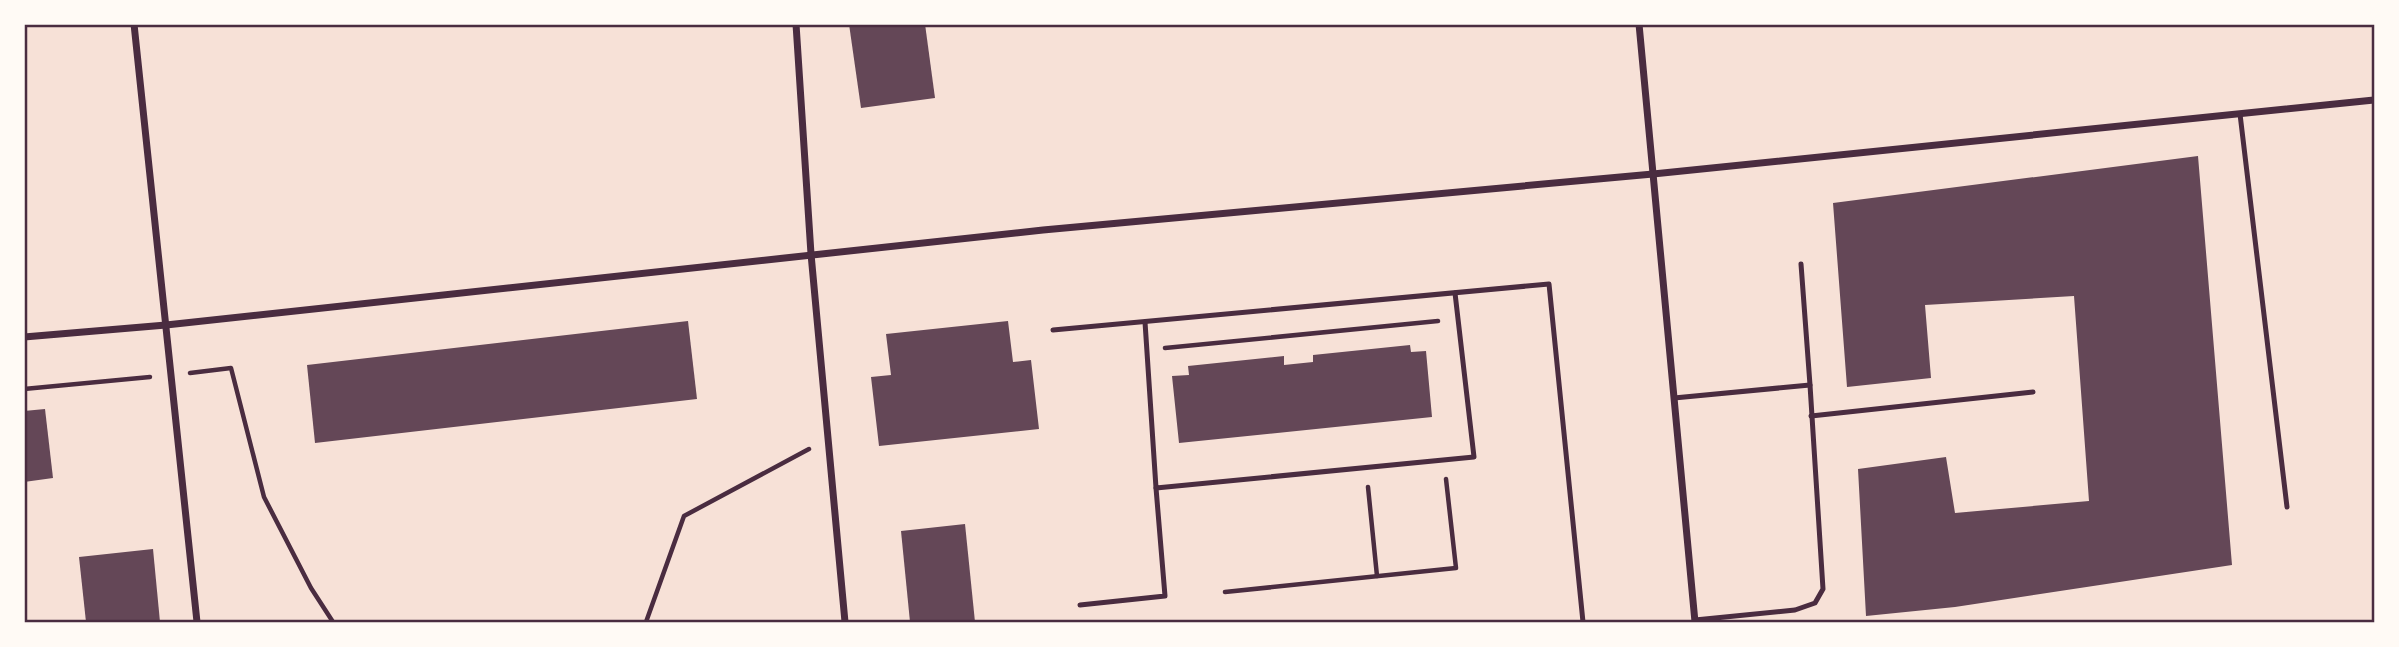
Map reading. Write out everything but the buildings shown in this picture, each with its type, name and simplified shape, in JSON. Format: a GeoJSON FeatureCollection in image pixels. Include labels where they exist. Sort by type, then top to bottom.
{"type":"FeatureCollection","features":[{"type":"Feature","properties":{"kind":"street"},"geometry":{"type":"LineString","coordinates":[[134,24],[197,622]]}},
{"type":"Feature","properties":{"kind":"street"},"geometry":{"type":"LineString","coordinates":[[796,24],[811,254],[845,622]]}},
{"type":"Feature","properties":{"kind":"street"},"geometry":{"type":"LineString","coordinates":[[1639,24],[1695,621]]}},
{"type":"Feature","properties":{"kind":"street"},"geometry":{"type":"LineString","coordinates":[[24,337],[166,325],[1057,229],[1653,174],[2375,100]]}},
{"type":"Feature","properties":{"kind":"lane"},"geometry":{"type":"LineString","coordinates":[[2240,114],[2287,507]]}},
{"type":"Feature","properties":{"kind":"lane"},"geometry":{"type":"LineString","coordinates":[[1695,621],[1795,610],[1815,603],[1823,589],[1801,264]]}},
{"type":"Feature","properties":{"kind":"lane"},"geometry":{"type":"LineString","coordinates":[[1053,330],[1549,284],[1583,622]]}},
{"type":"Feature","properties":{"kind":"lane"},"geometry":{"type":"LineString","coordinates":[[1156,488],[1474,457],[1455,293]]}},
{"type":"Feature","properties":{"kind":"lane"},"geometry":{"type":"LineString","coordinates":[[1080,605],[1165,596],[1145,323]]}},
{"type":"Feature","properties":{"kind":"lane"},"geometry":{"type":"LineString","coordinates":[[1674,398],[1810,385]]}},
{"type":"Feature","properties":{"kind":"lane"},"geometry":{"type":"LineString","coordinates":[[1811,416],[2034,392]]}},
{"type":"Feature","properties":{"kind":"path"},"geometry":{"type":"LineString","coordinates":[[1161,348],[1442,321]]}},
{"type":"Feature","properties":{"kind":"path"},"geometry":{"type":"LineString","coordinates":[[24,389],[232,368],[264,497],[310,588],[333,622]]}},
{"type":"Feature","properties":{"kind":"path"},"geometry":{"type":"LineString","coordinates":[[646,622],[684,516],[827,439]]}},
{"type":"Feature","properties":{"kind":"path"},"geometry":{"type":"LineString","coordinates":[[1225,592],[1456,568],[1446,477],[1457,459]]}},
{"type":"Feature","properties":{"kind":"path"},"geometry":{"type":"LineString","coordinates":[[1366,467],[1377,576]]}}]}
